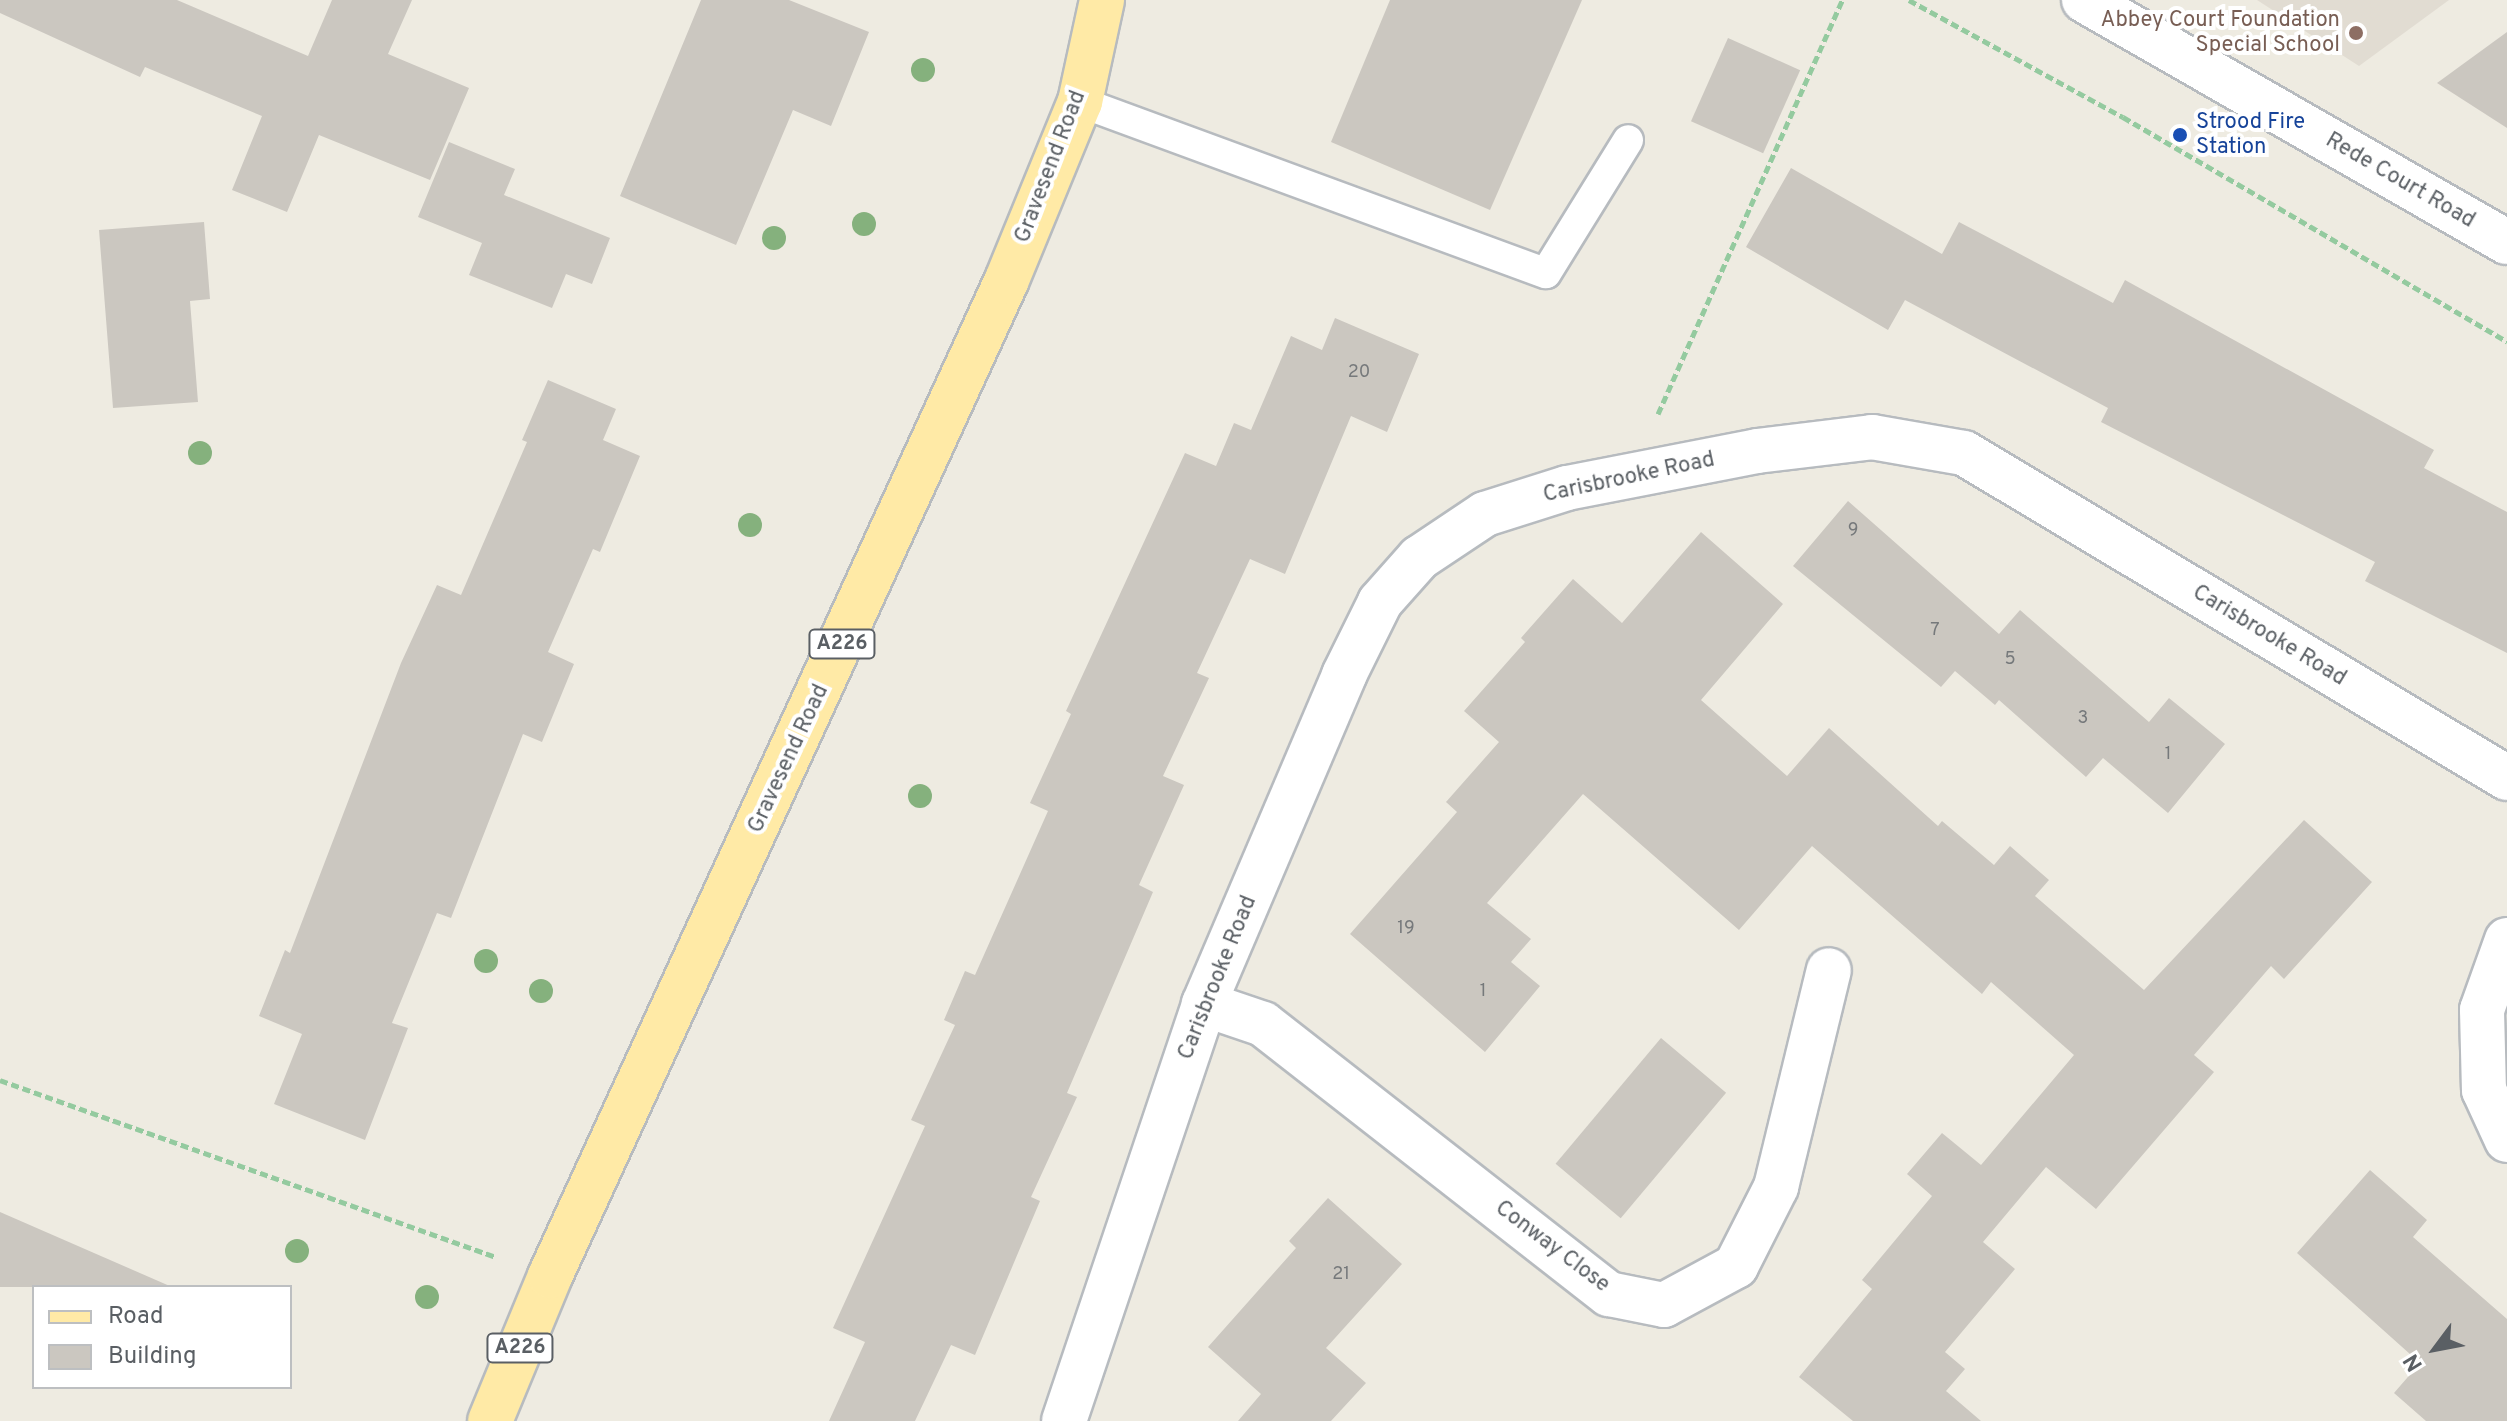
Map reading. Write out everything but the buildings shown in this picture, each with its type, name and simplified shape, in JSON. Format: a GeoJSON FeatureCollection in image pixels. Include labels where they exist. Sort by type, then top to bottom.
{"type":"FeatureCollection","features":[{"type":"Feature","properties":{"kind":"main road","name":"Gravesend Road"},"geometry":{"type":"LineString","coordinates":[[490,1421],[550,1276],[918,479],[1080,102],[1102,0]]}},
{"type":"Feature","properties":{"kind":"street","name":"Rede Court Road"},"geometry":{"type":"LineString","coordinates":[[2084,0],[2507,242]]}},
{"type":"Feature","properties":{"kind":"street","name":"Carisbrooke Road"},"geometry":{"type":"LineString","coordinates":[[1064,1421],[1204,1004],[1380,602],[1419,558],[1485,514],[1631,473],[1872,437],[1964,453],[2507,778]]}},
{"type":"Feature","properties":{"kind":"street"},"geometry":{"type":"LineString","coordinates":[[2507,940],[2482,1010],[2484,1090],[2507,1140]]}},
{"type":"Feature","properties":{"kind":"street","name":"Conway Close"},"geometry":{"type":"LineString","coordinates":[[1204,1004],[1263,1024],[1609,1294],[1664,1305],[1736,1266],[1776,1187],[1829,970]]}},
{"type":"Feature","properties":{"kind":"lane"},"geometry":{"type":"LineString","coordinates":[[1080,102],[1546,273],[1628,140]]}},
{"type":"Feature","properties":{"kind":"path"},"geometry":{"type":"LineString","coordinates":[[1631,473],[1842,0]]}},
{"type":"Feature","properties":{"kind":"path"},"geometry":{"type":"LineString","coordinates":[[1909,0],[2123,117],[2507,341]]}},
{"type":"Feature","properties":{"kind":"path"},"geometry":{"type":"LineString","coordinates":[[0,1080],[550,1276]]}},
{"type":"Feature","properties":{"kind":"shaded area","name":"Abbey Court Foundation Special School"},"geometry":{"type":"Polygon","coordinates":[[[2257,0],[2449,0],[2359,66],[2257,0]]]}},
{"type":"Feature","properties":{"kind":"place","name":"Abbey Court Foundation Special School"},"geometry":{"type":"Point","coordinates":[2356,33]}},
{"type":"Feature","properties":{"kind":"place","name":"Strood Fire Station"},"geometry":{"type":"Point","coordinates":[2180,135]}}]}
